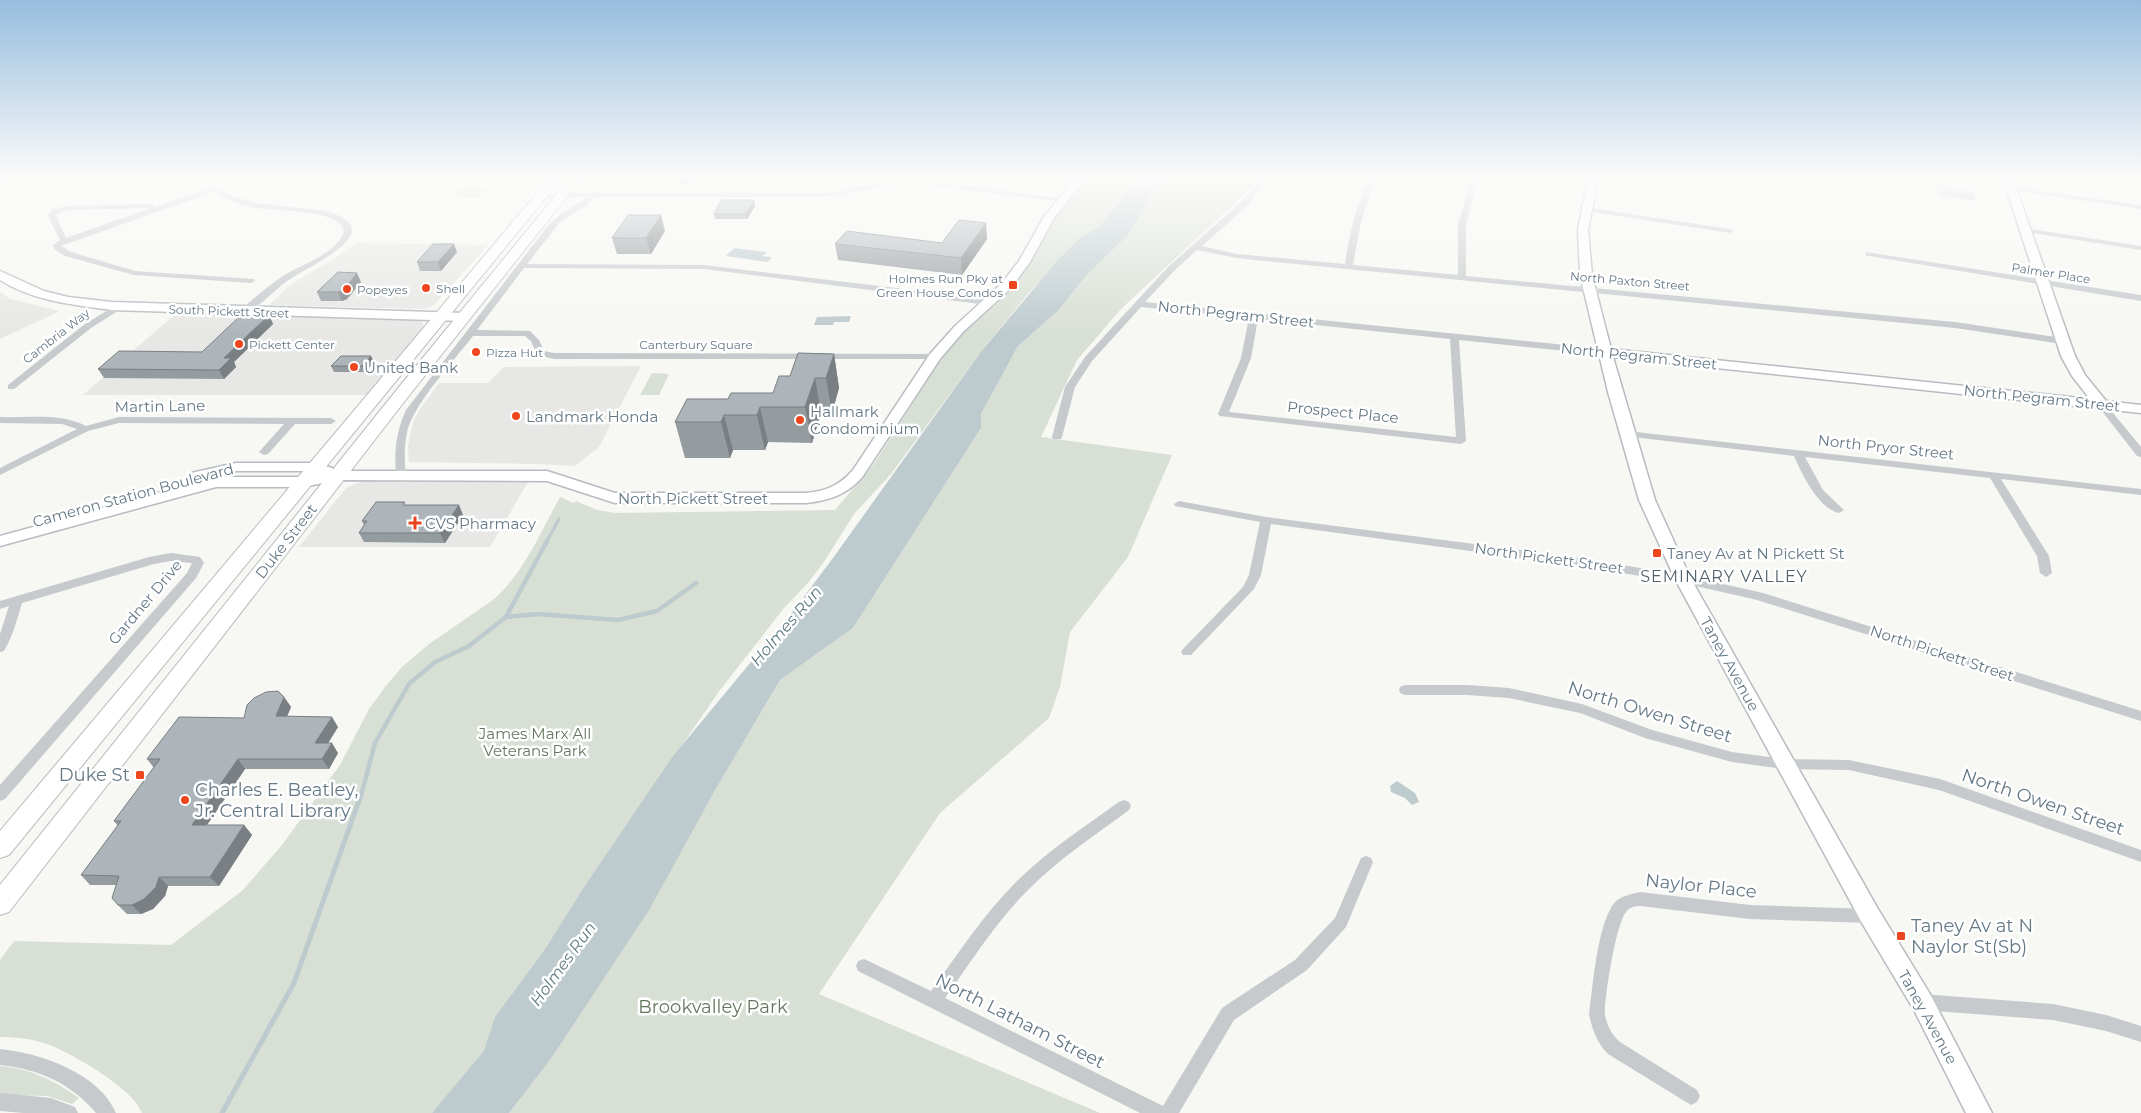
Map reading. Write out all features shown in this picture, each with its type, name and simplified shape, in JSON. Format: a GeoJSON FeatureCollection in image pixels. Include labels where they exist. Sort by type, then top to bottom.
{"type":"FeatureCollection","features":[{"type":"Feature","properties":{"kind":"main road","name":"Duke Street"},"geometry":{"type":"LineString","coordinates":[[0,848],[510,231]]}},
{"type":"Feature","properties":{"kind":"main road","name":"Duke Street"},"geometry":{"type":"LineString","coordinates":[[0,904],[532,231]]}},
{"type":"Feature","properties":{"kind":"street"},"geometry":{"type":"LineString","coordinates":[[59,231],[64,240]]}},
{"type":"Feature","properties":{"kind":"street"},"geometry":{"type":"LineString","coordinates":[[90,231],[64,240],[57,247],[68,254],[134,273],[251,281]]}},
{"type":"Feature","properties":{"kind":"street"},"geometry":{"type":"LineString","coordinates":[[244,311],[287,277],[336,248],[346,238],[348,231]]}},
{"type":"Feature","properties":{"kind":"street"},"geometry":{"type":"LineString","coordinates":[[401,475],[398,450],[401,430],[406,419],[419,399],[549,231]]}},
{"type":"Feature","properties":{"kind":"street"},"geometry":{"type":"LineString","coordinates":[[935,357],[960,329],[1006,286],[1024,262],[1041,231]]}},
{"type":"Feature","properties":{"kind":"street"},"geometry":{"type":"LineString","coordinates":[[1057,437],[1070,387],[1078,373],[1100,345],[1138,304],[1213,231]]}},
{"type":"Feature","properties":{"kind":"street"},"geometry":{"type":"LineString","coordinates":[[1349,266],[1355,231]]}},
{"type":"Feature","properties":{"kind":"street"},"geometry":{"type":"LineString","coordinates":[[1462,231],[1462,277]]}},
{"type":"Feature","properties":{"kind":"street","name":"Taney Avenue"},"geometry":{"type":"LineString","coordinates":[[1583,231],[1584,256],[1589,289],[1627,434],[1647,500],[1683,579],[1784,764],[1870,916],[1922,1002],[1979,1113]]}},
{"type":"Feature","properties":{"kind":"street"},"geometry":{"type":"LineString","coordinates":[[2026,231],[2062,341],[2079,376],[2141,454]]}},
{"type":"Feature","properties":{"kind":"street"},"geometry":{"type":"LineString","coordinates":[[2032,231],[2141,248]]}},
{"type":"Feature","properties":{"kind":"street","name":"North Paxton Street"},"geometry":{"type":"LineString","coordinates":[[1196,246],[1237,256],[1955,325],[2062,341]]}},
{"type":"Feature","properties":{"kind":"street","name":"Palmer Place"},"geometry":{"type":"LineString","coordinates":[[1869,254],[2044,284],[2141,298]]}},
{"type":"Feature","properties":{"kind":"street"},"geometry":{"type":"LineString","coordinates":[[521,266],[704,267],[988,302]]}},
{"type":"Feature","properties":{"kind":"street","name":"South Pickett Street"},"geometry":{"type":"LineString","coordinates":[[0,275],[16,285],[36,292],[76,302],[118,307],[464,317]]}},
{"type":"Feature","properties":{"kind":"street","name":"North Pegram Street"},"geometry":{"type":"LineString","coordinates":[[1138,304],[2141,409]]}},
{"type":"Feature","properties":{"kind":"street","name":"Cambria Way"},"geometry":{"type":"LineString","coordinates":[[12,387],[88,326],[118,307]]}},
{"type":"Feature","properties":{"kind":"street","name":"Prospect Place"},"geometry":{"type":"LineString","coordinates":[[1254,317],[1246,358],[1223,414],[1461,441],[1454,336]]}},
{"type":"Feature","properties":{"kind":"street","name":"Canterbury Square"},"geometry":{"type":"LineString","coordinates":[[470,332],[527,333],[535,340],[540,353],[554,356],[935,357]]}},
{"type":"Feature","properties":{"kind":"street","name":"North Pickett Street"},"geometry":{"type":"LineString","coordinates":[[338,475],[547,476],[567,480],[590,492],[615,498],[806,498],[840,490],[847,486],[858,473],[935,357]]}},
{"type":"Feature","properties":{"kind":"street"},"geometry":{"type":"LineString","coordinates":[[0,420],[62,421],[71,422],[85,429]]}},
{"type":"Feature","properties":{"kind":"street","name":"Martin Lane"},"geometry":{"type":"LineString","coordinates":[[0,472],[85,429],[108,422],[127,420],[331,421]]}},
{"type":"Feature","properties":{"kind":"street"},"geometry":{"type":"LineString","coordinates":[[264,452],[293,420]]}},
{"type":"Feature","properties":{"kind":"street","name":"North Pryor Street"},"geometry":{"type":"LineString","coordinates":[[1627,434],[2141,492]]}},
{"type":"Feature","properties":{"kind":"street"},"geometry":{"type":"LineString","coordinates":[[1798,453],[1815,488],[1830,504],[1839,510]]}},
{"type":"Feature","properties":{"kind":"street","name":"Cameron Station Boulevard"},"geometry":{"type":"LineString","coordinates":[[0,530],[225,469],[241,467],[310,475]]}},
{"type":"Feature","properties":{"kind":"street","name":"Cameron Station Boulevard"},"geometry":{"type":"LineString","coordinates":[[0,541],[210,483],[310,475],[338,475]]}},
{"type":"Feature","properties":{"kind":"street"},"geometry":{"type":"LineString","coordinates":[[1993,475],[2043,556],[2046,573]]}},
{"type":"Feature","properties":{"kind":"street","name":"North Pickett Street"},"geometry":{"type":"LineString","coordinates":[[1179,504],[1266,520],[1523,554],[1683,579],[1759,596],[2141,716]]}},
{"type":"Feature","properties":{"kind":"street"},"geometry":{"type":"LineString","coordinates":[[1187,652],[1248,590],[1257,569],[1266,520]]}},
{"type":"Feature","properties":{"kind":"street","name":"Gardner Drive"},"geometry":{"type":"LineString","coordinates":[[0,605],[153,560],[190,558],[198,563],[192,575],[0,795]]}},
{"type":"Feature","properties":{"kind":"street"},"geometry":{"type":"LineString","coordinates":[[0,648],[8,630],[17,600]]}},
{"type":"Feature","properties":{"kind":"street","name":"North Owen Street"},"geometry":{"type":"LineString","coordinates":[[1405,690],[1467,690],[1508,693],[1582,709],[1650,734],[1732,758],[1784,764],[1849,765],[1940,785],[2141,856]]}},
{"type":"Feature","properties":{"kind":"street"},"geometry":{"type":"LineString","coordinates":[[934,1000],[982,933],[1020,888],[1074,841],[1124,806]]}},
{"type":"Feature","properties":{"kind":"street"},"geometry":{"type":"LineString","coordinates":[[1169,1113],[1228,1014],[1301,965],[1341,922],[1366,862]]}},
{"type":"Feature","properties":{"kind":"street","name":"Naylor Place"},"geometry":{"type":"LineString","coordinates":[[1691,1096],[1614,1048],[1608,1043],[1600,1025],[1597,1014],[1608,945],[1613,922],[1619,908],[1629,900],[1640,899],[1750,912],[1870,916]]}},
{"type":"Feature","properties":{"kind":"street","name":"North Latham Street"},"geometry":{"type":"LineString","coordinates":[[864,966],[1158,1113]]}},
{"type":"Feature","properties":{"kind":"street"},"geometry":{"type":"LineString","coordinates":[[1922,1002],[2053,1012],[2106,1023],[2141,1034]]}},
{"type":"Feature","properties":{"kind":"street"},"geometry":{"type":"LineString","coordinates":[[0,1057],[16,1058],[48,1066],[62,1073],[97,1100],[107,1113]]}},
{"type":"Feature","properties":{"kind":"street"},"geometry":{"type":"LineString","coordinates":[[0,1102],[51,1106],[69,1113]]}},
{"type":"Feature","properties":{"kind":"shaded area"},"geometry":{"type":"Polygon","coordinates":[[[357,243],[488,245],[434,305],[424,309],[269,305],[290,285],[357,243]]]}},
{"type":"Feature","properties":{"kind":"shaded area"},"geometry":{"type":"Polygon","coordinates":[[[0,292],[10,299],[60,311],[0,339],[0,292]]]}},
{"type":"Feature","properties":{"kind":"shaded area"},"geometry":{"type":"Polygon","coordinates":[[[175,314],[415,320],[422,322],[424,327],[367,395],[83,395],[175,314]]]}},
{"type":"Feature","properties":{"kind":"shaded area","name":"Landmark Honda"},"geometry":{"type":"Polygon","coordinates":[[[641,366],[599,447],[575,466],[409,462],[408,446],[413,422],[439,383],[488,383],[504,367],[641,366]]]}},
{"type":"Feature","properties":{"kind":"shaded area"},"geometry":{"type":"Polygon","coordinates":[[[360,482],[528,482],[490,547],[299,547],[346,488],[360,482]]]}},
{"type":"Feature","properties":{"kind":"green space","name":"James Marx All Veterans Park"},"geometry":{"type":"Polygon","coordinates":[[[1046,231],[1092,231],[1082,236],[1026,296],[980,353],[891,474],[854,514],[824,562],[807,584],[784,608],[720,690],[584,887],[545,949],[495,1017],[485,1051],[432,1113],[142,1113],[127,1093],[115,1083],[73,1056],[38,1041],[0,1037],[0,960],[14,941],[171,945],[243,890],[282,845],[340,765],[369,709],[385,687],[402,667],[429,644],[493,600],[504,589],[514,578],[531,552],[560,497],[574,503],[576,501],[597,510],[615,513],[835,510],[873,465],[941,359],[966,329],[1010,291],[1021,276],[1046,231]]]}},
{"type":"Feature","properties":{"kind":"green space","name":"Brookvalley Park"},"geometry":{"type":"Polygon","coordinates":[[[1131,231],[1205,231],[1121,309],[1077,360],[1041,437],[1172,455],[1128,557],[1070,632],[1060,687],[1049,718],[940,813],[819,994],[1100,1113],[509,1113],[550,1060],[714,792],[780,680],[853,628],[981,428],[981,414],[1018,346],[1059,310],[1085,277],[1131,231]]]}},
{"type":"Feature","properties":{"kind":"green space"},"geometry":{"type":"Polygon","coordinates":[[[652,373],[669,374],[659,395],[640,395],[652,373]]]}},
{"type":"Feature","properties":{"kind":"green space"},"geometry":{"type":"Polygon","coordinates":[[[0,1066],[22,1069],[42,1076],[79,1098],[72,1104],[48,1096],[0,1095],[0,1066]]]}},
{"type":"Feature","properties":{"kind":"water","name":"Holmes Run"},"geometry":{"type":"Polygon","coordinates":[[[1092,231],[1131,231],[1085,277],[1059,310],[1018,346],[981,414],[981,428],[853,628],[780,680],[714,792],[649,910],[550,1060],[509,1113],[432,1113],[484,1051],[495,1017],[545,949],[584,887],[673,756],[794,610],[980,353],[1056,262],[1082,236],[1092,231]]]}},
{"type":"Feature","properties":{"kind":"water"},"geometry":{"type":"Polygon","coordinates":[[[734,248],[767,252],[763,256],[772,257],[768,262],[726,256],[734,248]]]}},
{"type":"Feature","properties":{"kind":"water"},"geometry":{"type":"Polygon","coordinates":[[[851,316],[849,322],[834,322],[833,325],[814,325],[817,317],[851,316]]]}},
{"type":"Feature","properties":{"kind":"water"},"geometry":{"type":"Polygon","coordinates":[[[1397,781],[1415,793],[1419,802],[1412,805],[1405,798],[1391,792],[1390,786],[1397,781]]]}},
{"type":"Feature","properties":{"kind":"building"},"geometry":{"type":"Polygon","coordinates":[[[617,231],[651,231],[646,238],[612,238],[617,231]]]}},
{"type":"Feature","properties":{"kind":"building"},"geometry":{"type":"Polygon","coordinates":[[[847,231],[942,243],[951,231],[980,231],[961,258],[835,244],[847,231]]]}},
{"type":"Feature","properties":{"kind":"building"},"geometry":{"type":"Polygon","coordinates":[[[433,244],[454,244],[438,262],[417,262],[433,244]]]}},
{"type":"Feature","properties":{"kind":"building"},"geometry":{"type":"Polygon","coordinates":[[[338,272],[357,273],[343,291],[317,292],[338,272]]]}},
{"type":"Feature","properties":{"kind":"building"},"geometry":{"type":"Polygon","coordinates":[[[269,315],[224,358],[231,358],[219,370],[98,369],[119,351],[202,352],[238,318],[269,315]]]}},
{"type":"Feature","properties":{"kind":"building"},"geometry":{"type":"Polygon","coordinates":[[[798,353],[834,354],[826,378],[815,378],[805,407],[760,407],[757,415],[724,415],[721,422],[675,422],[687,399],[728,399],[731,393],[773,393],[779,376],[790,376],[798,353]]]}},
{"type":"Feature","properties":{"kind":"building"},"geometry":{"type":"Polygon","coordinates":[[[341,356],[371,356],[362,366],[331,366],[341,356]]]}},
{"type":"Feature","properties":{"kind":"building"},"geometry":{"type":"Polygon","coordinates":[[[376,502],[405,502],[403,505],[459,505],[440,533],[359,533],[367,521],[362,521],[376,502]]]}},
{"type":"Feature","properties":{"kind":"building","name":"Charles E. Beatley, Jr. Central Library"},"geometry":{"type":"Polygon","coordinates":[[[278,691],[284,697],[276,716],[332,717],[315,743],[332,743],[322,759],[238,759],[192,825],[244,825],[210,877],[159,877],[156,887],[144,899],[132,905],[118,905],[112,898],[119,876],[81,875],[121,821],[114,821],[160,759],[147,759],[179,717],[244,718],[247,705],[254,698],[266,692],[278,691]]]}},
{"type":"Feature","properties":{"kind":"waterway"},"geometry":{"type":"LineString","coordinates":[[546,543],[559,519]]}},
{"type":"Feature","properties":{"kind":"waterway"},"geometry":{"type":"LineString","coordinates":[[506,617],[547,541]]}},
{"type":"Feature","properties":{"kind":"waterway"},"geometry":{"type":"LineString","coordinates":[[506,617],[538,614],[618,620],[657,611],[696,583]]}},
{"type":"Feature","properties":{"kind":"waterway"},"geometry":{"type":"LineString","coordinates":[[361,796],[375,743],[409,684],[435,662],[469,646],[506,617]]}},
{"type":"Feature","properties":{"kind":"waterway"},"geometry":{"type":"LineString","coordinates":[[222,1113],[294,983],[361,795]]}},
{"type":"Feature","properties":{"kind":"place","name":"Holmes Run Pky at Green House Condos"},"geometry":{"type":"Point","coordinates":[1013,285]}},
{"type":"Feature","properties":{"kind":"place","name":"Shell"},"geometry":{"type":"Point","coordinates":[426,288]}},
{"type":"Feature","properties":{"kind":"place","name":"Popeyes"},"geometry":{"type":"Point","coordinates":[347,289]}},
{"type":"Feature","properties":{"kind":"place","name":"Pickett Center"},"geometry":{"type":"Point","coordinates":[239,344]}},
{"type":"Feature","properties":{"kind":"place","name":"Pizza Hut"},"geometry":{"type":"Point","coordinates":[476,352]}},
{"type":"Feature","properties":{"kind":"place","name":"United Bank"},"geometry":{"type":"Point","coordinates":[354,367]}},
{"type":"Feature","properties":{"kind":"place","name":"Landmark Honda"},"geometry":{"type":"Point","coordinates":[516,416]}},
{"type":"Feature","properties":{"kind":"place","name":"Hallmark Condominium"},"geometry":{"type":"Point","coordinates":[800,420]}},
{"type":"Feature","properties":{"kind":"place","name":"CVS Pharmacy"},"geometry":{"type":"Point","coordinates":[415,523]}},
{"type":"Feature","properties":{"kind":"place","name":"Taney Av at N Pickett St"},"geometry":{"type":"Point","coordinates":[1657,553]}},
{"type":"Feature","properties":{"kind":"place","name":"Duke St"},"geometry":{"type":"Point","coordinates":[140,775]}},
{"type":"Feature","properties":{"kind":"place","name":"Charles E. Beatley, Jr. Central Library"},"geometry":{"type":"Point","coordinates":[185,800]}},
{"type":"Feature","properties":{"kind":"place","name":"Taney Av at N Naylor St(Sb)"},"geometry":{"type":"Point","coordinates":[1901,936]}},
{"type":"Feature","properties":{"kind":"district","name":"SEMINARY VALLEY"},"geometry":{"type":"Point","coordinates":[1724,576]}}]}
